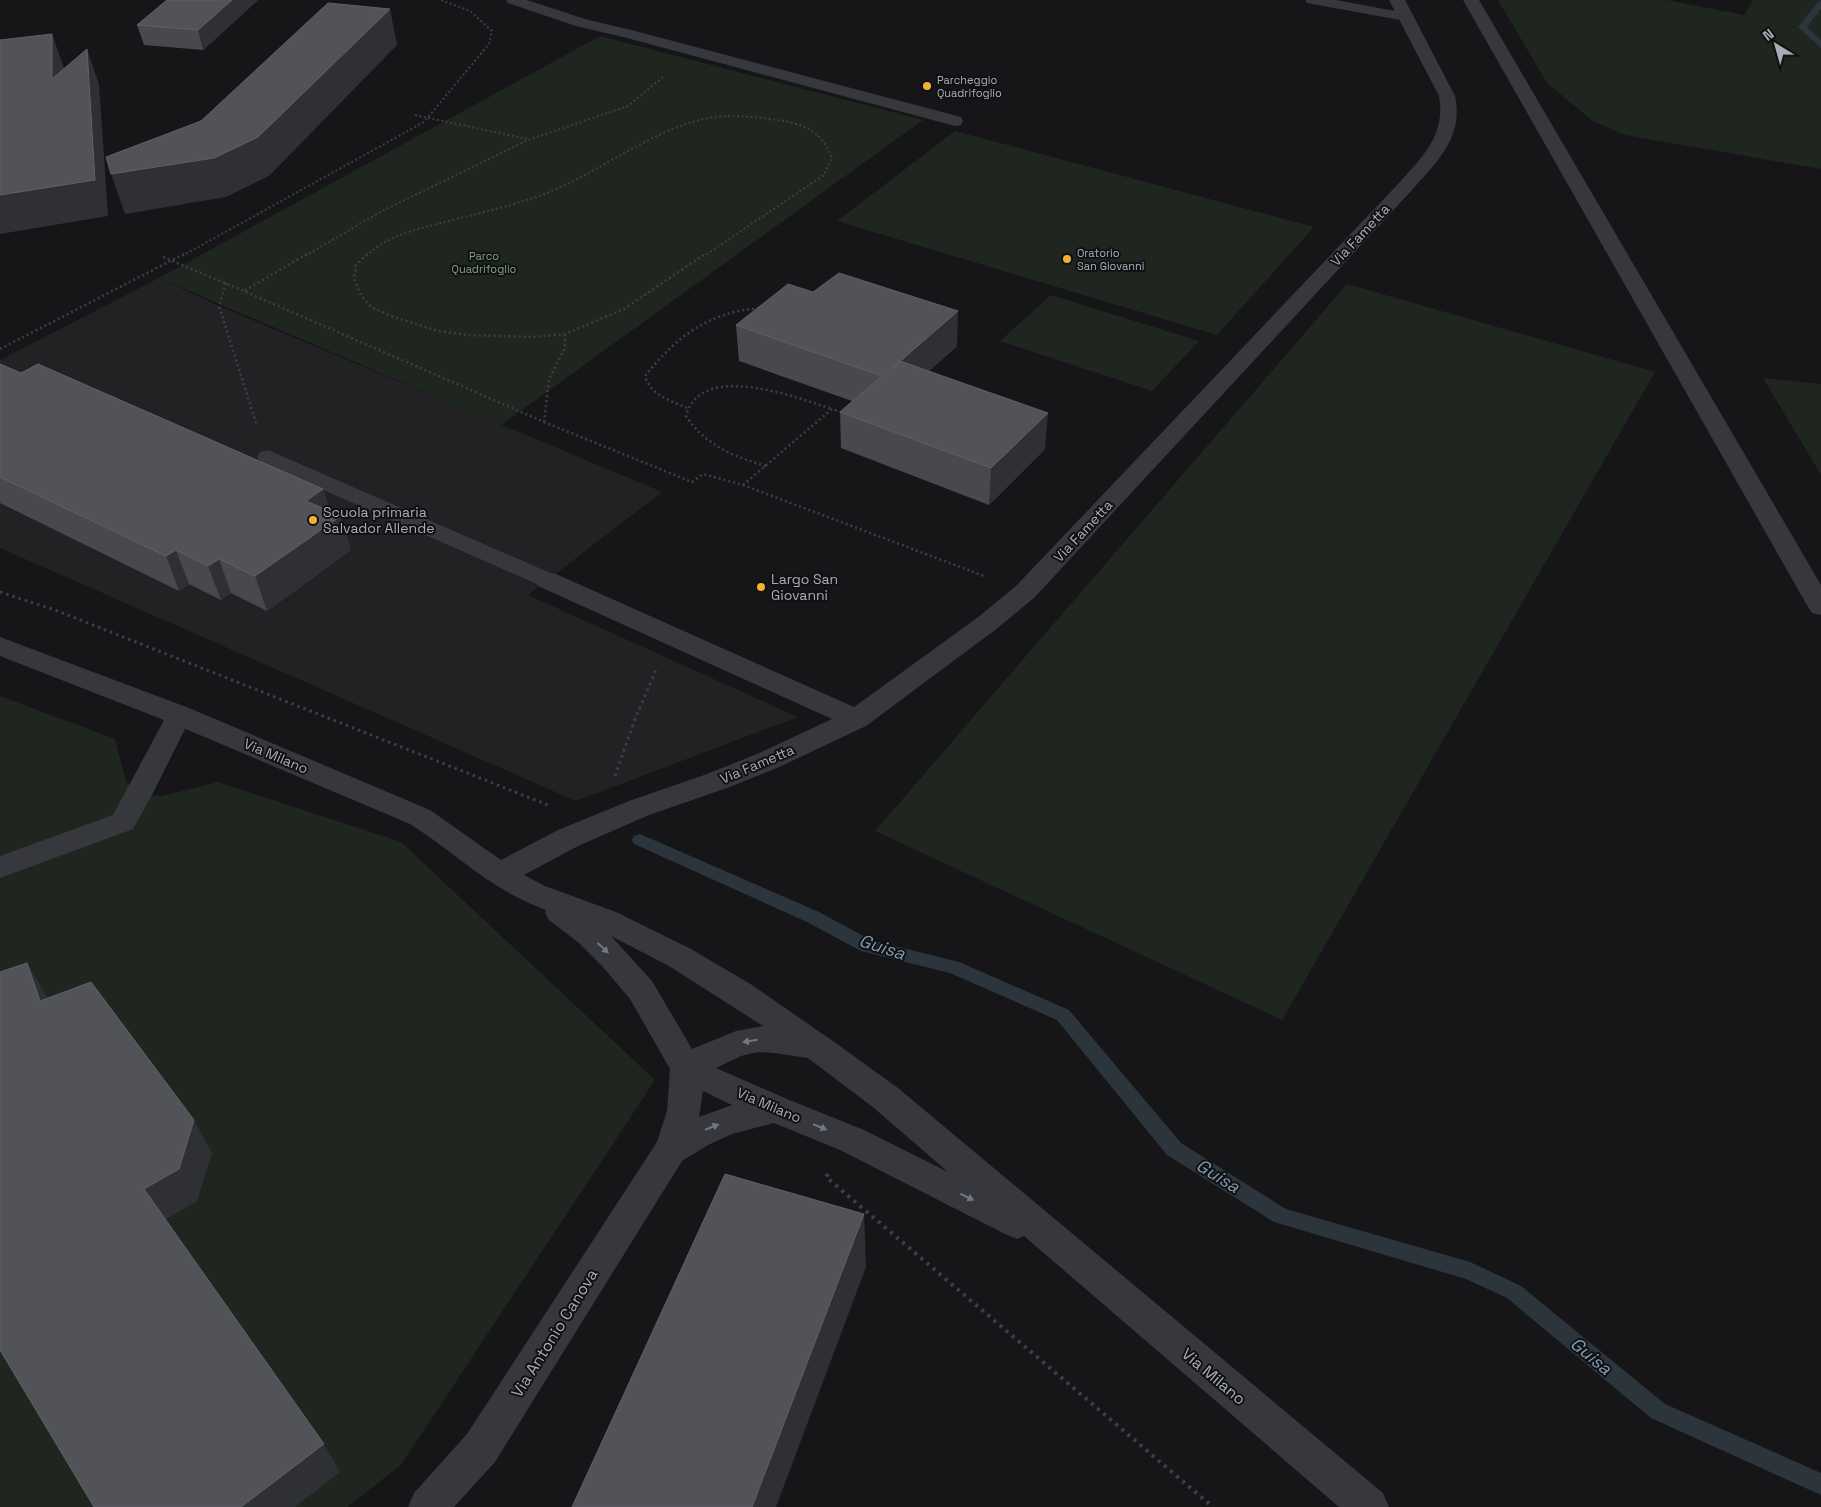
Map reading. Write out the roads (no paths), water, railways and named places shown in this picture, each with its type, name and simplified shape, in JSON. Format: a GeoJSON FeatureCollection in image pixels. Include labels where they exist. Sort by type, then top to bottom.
{"type":"FeatureCollection","features":[{"type":"Feature","properties":{"kind":"street"},"geometry":{"type":"LineString","coordinates":[[1471,0],[1821,607]]}},
{"type":"Feature","properties":{"kind":"street","name":"Via Fametta"},"geometry":{"type":"LineString","coordinates":[[499,875],[568,838],[758,764],[856,719],[986,624],[1026,592],[1405,187],[1442,142],[1450,122],[1450,107],[1447,96],[1401,9]]}},
{"type":"Feature","properties":{"kind":"street"},"geometry":{"type":"LineString","coordinates":[[547,580],[856,719]]}},
{"type":"Feature","properties":{"kind":"street","name":"Via Milano"},"geometry":{"type":"LineString","coordinates":[[0,646],[179,715],[420,818],[435,826],[499,875],[538,895],[590,914],[650,942],[722,983],[816,1046],[886,1098],[1369,1507]]}},
{"type":"Feature","properties":{"kind":"street","name":"Via Milano"},"geometry":{"type":"LineString","coordinates":[[538,895],[590,935],[614,958],[641,990],[686,1068],[775,1109],[852,1140],[1059,1244]]}},
{"type":"Feature","properties":{"kind":"street"},"geometry":{"type":"LineString","coordinates":[[686,1068],[716,1052],[744,1042],[767,1039],[816,1046]]}},
{"type":"Feature","properties":{"kind":"street","name":"Via Antonio Canova"},"geometry":{"type":"LineString","coordinates":[[428,1507],[482,1448],[670,1151],[682,1124],[687,1103],[686,1068]]}},
{"type":"Feature","properties":{"kind":"street","name":"Via Antonio Canova"},"geometry":{"type":"LineString","coordinates":[[670,1151],[698,1132],[738,1116],[775,1109]]}},
{"type":"Feature","properties":{"kind":"lane"},"geometry":{"type":"LineString","coordinates":[[513,0],[580,23],[630,34],[955,121]]}},
{"type":"Feature","properties":{"kind":"lane"},"geometry":{"type":"LineString","coordinates":[[1312,0],[1401,9]]}},
{"type":"Feature","properties":{"kind":"lane"},"geometry":{"type":"LineString","coordinates":[[268,457],[547,580]]}},
{"type":"Feature","properties":{"kind":"lane"},"geometry":{"type":"LineString","coordinates":[[0,867],[123,822],[139,795],[179,715]]}},
{"type":"Feature","properties":{"kind":"waterway"},"geometry":{"type":"LineString","coordinates":[[1821,4],[1802,27],[1821,45]]}},
{"type":"Feature","properties":{"kind":"waterway","name":"Guisa"},"geometry":{"type":"LineString","coordinates":[[640,840],[813,917],[867,946],[953,967],[1063,1015],[1174,1149],[1281,1216],[1470,1271],[1514,1292],[1658,1411],[1821,1484]]}},
{"type":"Feature","properties":{"kind":"place","name":"Parcheggio Quadrifoglio"},"geometry":{"type":"Point","coordinates":[927,86]}},
{"type":"Feature","properties":{"kind":"place","name":"Oratorio San Giovanni"},"geometry":{"type":"Point","coordinates":[1067,259]}},
{"type":"Feature","properties":{"kind":"place","name":"Scuola primaria Salvador Allende"},"geometry":{"type":"Point","coordinates":[313,520]}},
{"type":"Feature","properties":{"kind":"place","name":"Largo San Giovanni"},"geometry":{"type":"Point","coordinates":[761,587]}},
{"type":"Feature","properties":{"kind":"park label","name":"Parco Quadrifoglio"},"geometry":{"type":"Point","coordinates":[484,262]}}]}
